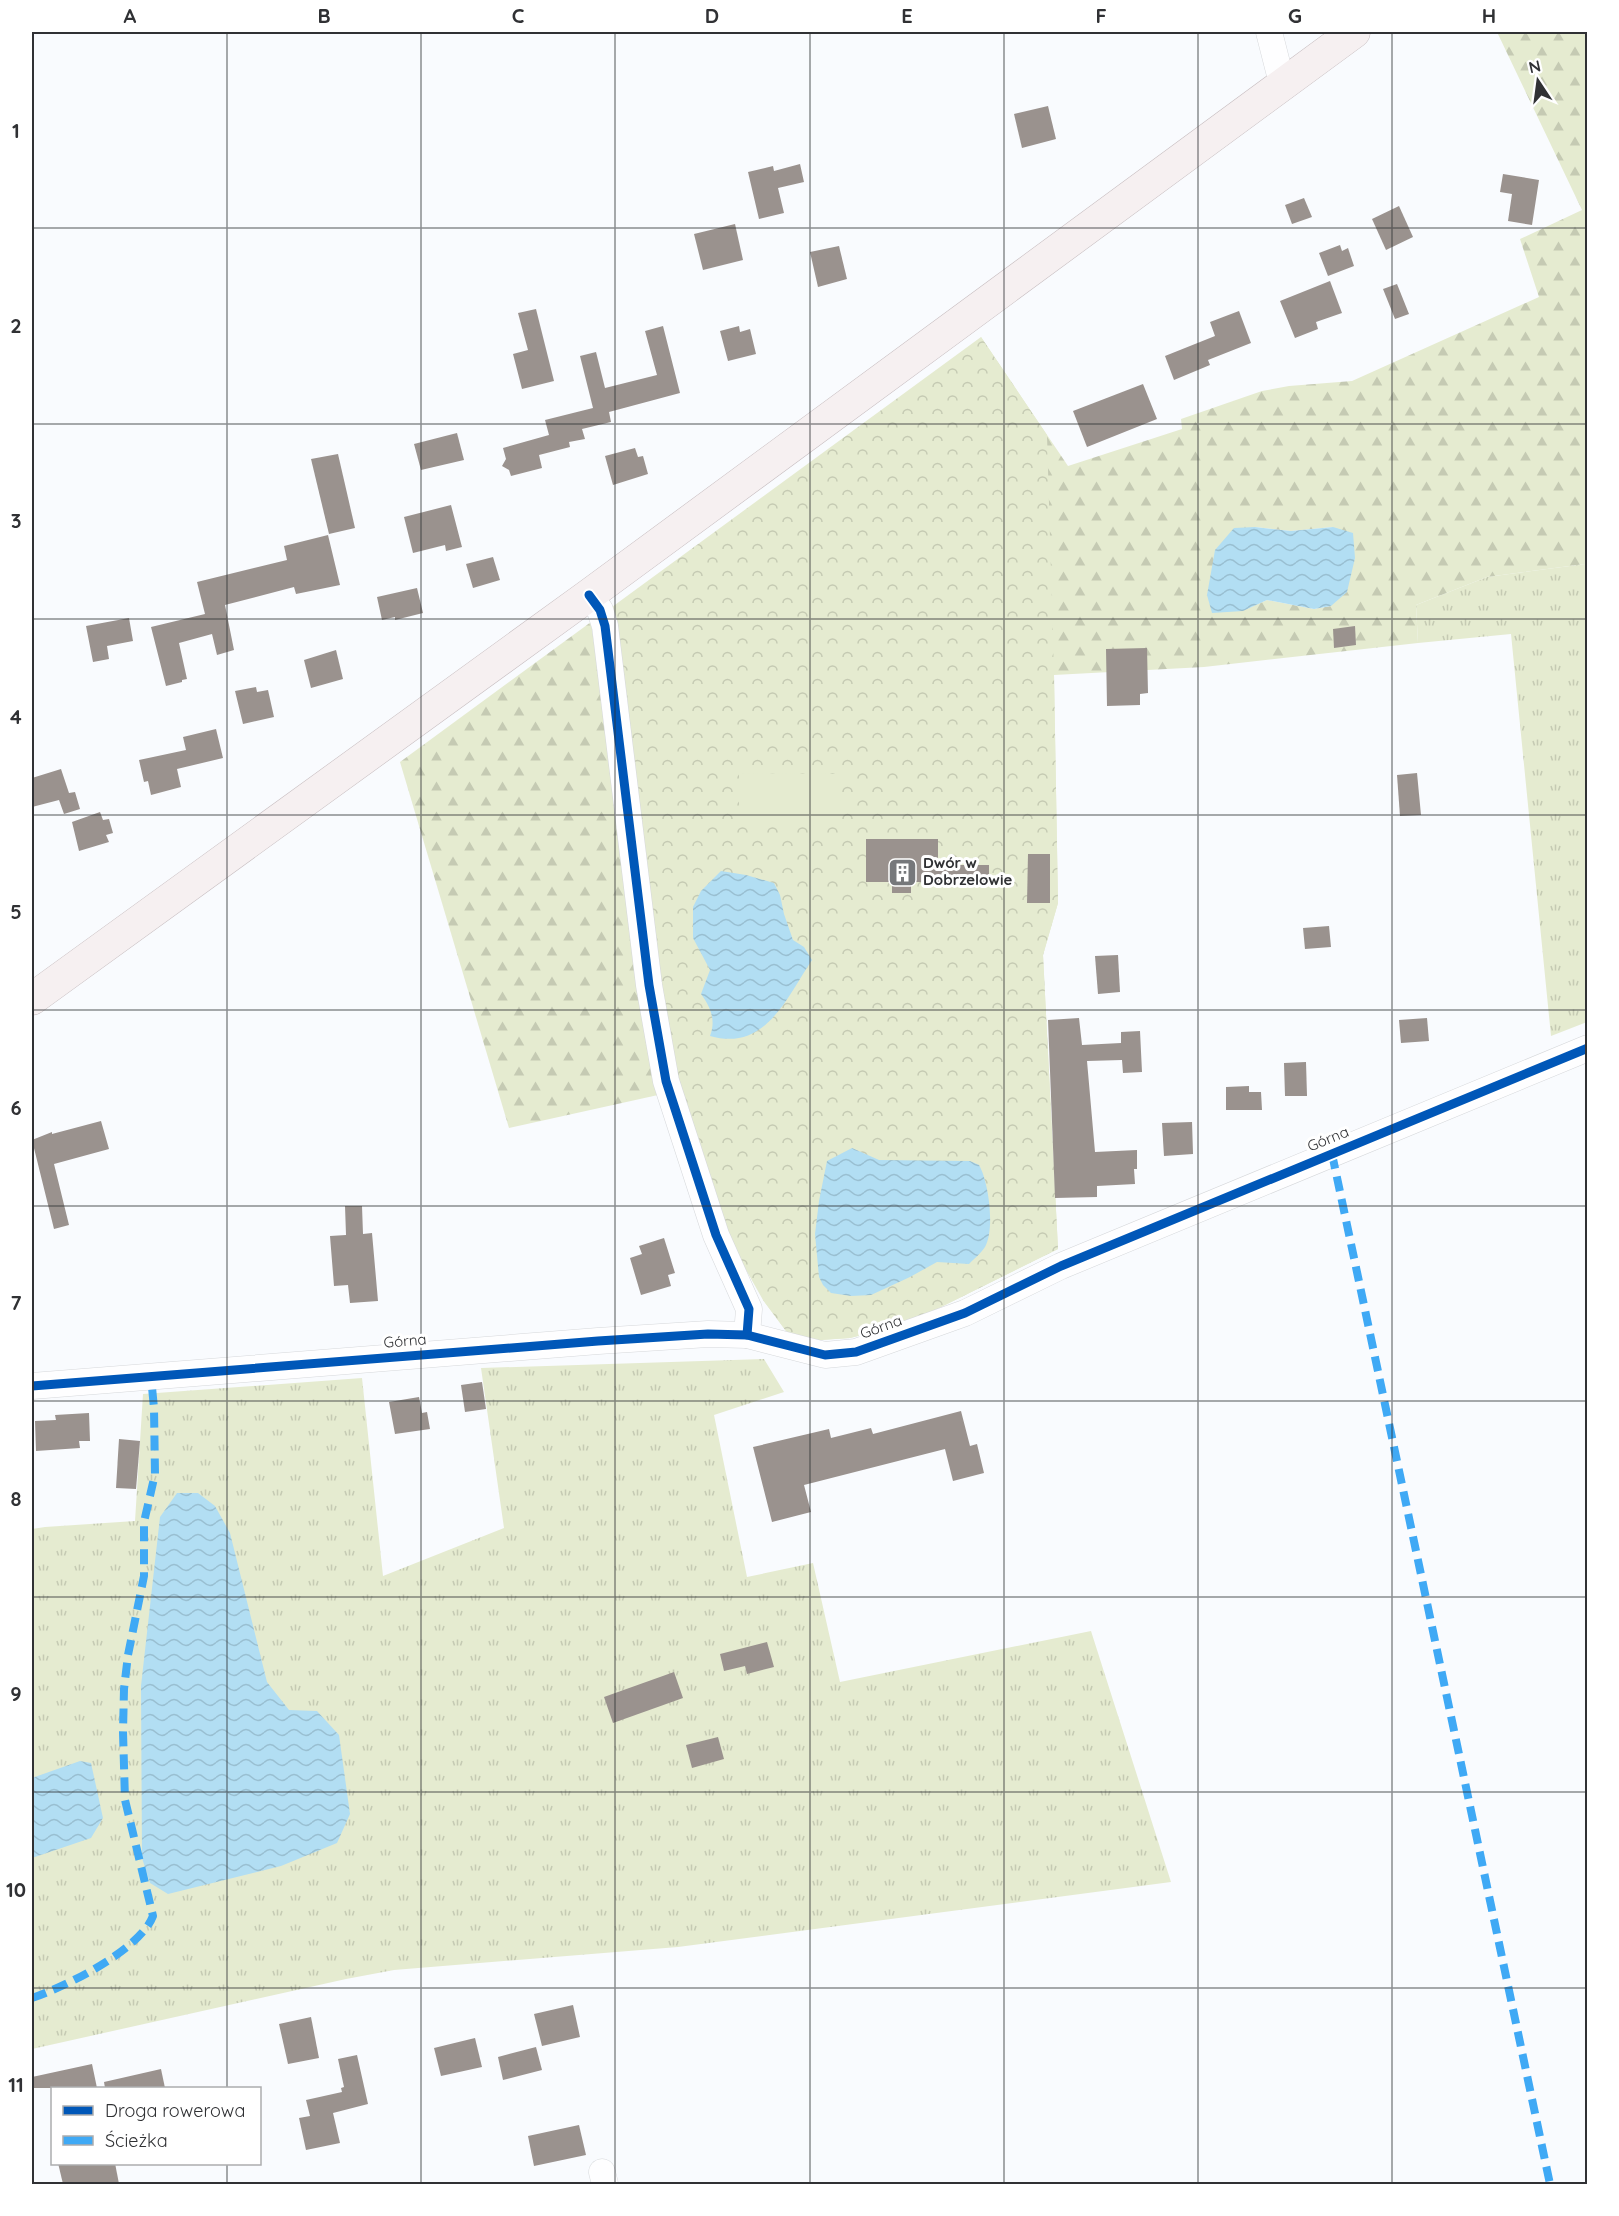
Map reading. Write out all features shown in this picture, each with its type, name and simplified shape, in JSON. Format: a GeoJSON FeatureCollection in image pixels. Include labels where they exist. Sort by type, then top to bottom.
{"type":"FeatureCollection","features":[{"type":"Feature","properties":{"kind":"main road"},"geometry":{"type":"LineString","coordinates":[[32,999],[589,595],[1354,32]]}},
{"type":"Feature","properties":{"kind":"street"},"geometry":{"type":"LineString","coordinates":[[1269,32],[1282,83]]}},
{"type":"Feature","properties":{"kind":"street"},"geometry":{"type":"LineString","coordinates":[[589,595],[600,610],[605,626],[649,985],[666,1082],[716,1235],[749,1310],[747,1335]]}},
{"type":"Feature","properties":{"kind":"street","name":"Górna"},"geometry":{"type":"LineString","coordinates":[[32,1386],[598,1341],[708,1335],[747,1335],[825,1355],[856,1352],[965,1313],[1061,1266],[1587,1048]]}},
{"type":"Feature","properties":{"kind":"green space"},"geometry":{"type":"Polygon","coordinates":[[[1497,32],[1587,32],[1587,567],[1585,564],[1487,577],[1416,605],[1418,643],[1204,667],[1054,675],[1058,903],[1043,955],[1058,1249],[931,1312],[875,1332],[850,1338],[820,1340],[786,1331],[763,1300],[981,337],[1068,466],[1182,429],[1181,419],[1262,391],[1289,386],[1352,381],[1539,297],[1520,239],[1582,210],[1497,32]],[[1255,527],[1242,611],[1267,600],[1314,609],[1331,606],[1333,527],[1291,531],[1255,527]]]}},
{"type":"Feature","properties":{"kind":"green space"},"geometry":{"type":"Polygon","coordinates":[[[981,337],[1047,435],[1058,903],[1043,955],[1058,1249],[931,1312],[893,1327],[850,1338],[820,1340],[796,1337],[786,1331],[763,1300],[723,1229],[674,1084],[612,607],[981,337]]]}},
{"type":"Feature","properties":{"kind":"green space"},"geometry":{"type":"Polygon","coordinates":[[[1585,564],[1587,567],[1587,1022],[1551,1036],[1511,634],[1418,643],[1416,605],[1487,577],[1585,564]]]}},
{"type":"Feature","properties":{"kind":"green space"},"geometry":{"type":"Polygon","coordinates":[[[591,622],[658,1095],[509,1128],[400,762],[591,622]]]}},
{"type":"Feature","properties":{"kind":"green space"},"geometry":{"type":"Polygon","coordinates":[[[739,773],[841,774],[840,819],[739,819],[739,773]]]}},
{"type":"Feature","properties":{"kind":"green space"},"geometry":{"type":"Polygon","coordinates":[[[764,1359],[784,1392],[714,1415],[747,1577],[813,1563],[840,1682],[1091,1631],[1171,1882],[678,1947],[394,1970],[32,2049],[32,1529],[135,1521],[143,1394],[362,1378],[383,1576],[504,1528],[481,1368],[764,1359]]]}},
{"type":"Feature","properties":{"kind":"water"},"geometry":{"type":"Polygon","coordinates":[[[1255,527],[1291,531],[1333,527],[1353,533],[1355,558],[1347,592],[1331,606],[1314,609],[1267,600],[1243,611],[1212,613],[1207,595],[1215,550],[1234,528],[1255,527]]]}},
{"type":"Feature","properties":{"kind":"water"},"geometry":{"type":"Polygon","coordinates":[[[721,871],[774,883],[780,895],[793,940],[804,947],[812,960],[784,1005],[773,1018],[760,1029],[746,1036],[729,1039],[710,1036],[713,1025],[712,1014],[701,994],[710,970],[693,938],[693,907],[701,891],[721,871]]]}},
{"type":"Feature","properties":{"kind":"water"},"geometry":{"type":"Polygon","coordinates":[[[852,1148],[879,1160],[970,1161],[979,1165],[986,1183],[990,1206],[990,1229],[985,1247],[969,1264],[937,1262],[871,1295],[851,1296],[831,1293],[819,1277],[815,1234],[819,1201],[827,1161],[852,1148]]]}},
{"type":"Feature","properties":{"kind":"water"},"geometry":{"type":"Polygon","coordinates":[[[177,1493],[198,1493],[215,1506],[230,1533],[267,1682],[289,1710],[317,1711],[339,1735],[350,1814],[337,1843],[281,1866],[168,1894],[150,1883],[142,1858],[141,1686],[160,1517],[177,1493]]]}},
{"type":"Feature","properties":{"kind":"water"},"geometry":{"type":"Polygon","coordinates":[[[80,1761],[91,1763],[103,1818],[91,1838],[32,1858],[32,1778],[80,1761]]]}},
{"type":"Feature","properties":{"kind":"building"},"geometry":{"type":"Polygon","coordinates":[[[1048,106],[1056,139],[1022,148],[1014,114],[1048,106]]]}},
{"type":"Feature","properties":{"kind":"building"},"geometry":{"type":"Polygon","coordinates":[[[800,164],[804,182],[778,188],[784,213],[759,219],[748,172],[773,166],[774,171],[800,164]]]}},
{"type":"Feature","properties":{"kind":"building"},"geometry":{"type":"Polygon","coordinates":[[[1503,174],[1539,180],[1532,225],[1508,221],[1512,194],[1500,192],[1503,174]]]}},
{"type":"Feature","properties":{"kind":"building"},"geometry":{"type":"Polygon","coordinates":[[[1304,198],[1312,217],[1292,224],[1285,205],[1304,198]]]}},
{"type":"Feature","properties":{"kind":"building"},"geometry":{"type":"Polygon","coordinates":[[[1399,206],[1413,237],[1386,250],[1372,219],[1399,206]]]}},
{"type":"Feature","properties":{"kind":"building"},"geometry":{"type":"Polygon","coordinates":[[[735,224],[743,260],[703,270],[694,234],[735,224]]]}},
{"type":"Feature","properties":{"kind":"building"},"geometry":{"type":"Polygon","coordinates":[[[1340,245],[1342,251],[1348,248],[1354,266],[1328,276],[1319,253],[1340,245]]]}},
{"type":"Feature","properties":{"kind":"building"},"geometry":{"type":"Polygon","coordinates":[[[839,246],[847,279],[818,287],[810,252],[839,246]]]}},
{"type":"Feature","properties":{"kind":"building"},"geometry":{"type":"Polygon","coordinates":[[[1330,281],[1342,313],[1316,322],[1318,329],[1295,338],[1280,301],[1330,281]]]}},
{"type":"Feature","properties":{"kind":"building"},"geometry":{"type":"Polygon","coordinates":[[[1397,284],[1409,314],[1395,319],[1383,289],[1397,284]]]}},
{"type":"Feature","properties":{"kind":"building"},"geometry":{"type":"Polygon","coordinates":[[[536,309],[554,381],[522,389],[513,354],[528,350],[518,313],[536,309]]]}},
{"type":"Feature","properties":{"kind":"building"},"geometry":{"type":"Polygon","coordinates":[[[1239,311],[1251,343],[1208,360],[1210,365],[1174,380],[1165,356],[1215,336],[1210,322],[1239,311]]]}},
{"type":"Feature","properties":{"kind":"building"},"geometry":{"type":"Polygon","coordinates":[[[663,326],[680,393],[609,412],[611,422],[582,429],[585,439],[569,442],[570,447],[539,455],[542,468],[511,476],[509,470],[502,466],[506,459],[503,448],[549,435],[545,420],[593,408],[580,356],[596,352],[605,388],[657,375],[645,331],[663,326]]]}},
{"type":"Feature","properties":{"kind":"building"},"geometry":{"type":"Polygon","coordinates":[[[739,326],[740,332],[750,329],[756,354],[728,361],[720,331],[739,326]]]}},
{"type":"Feature","properties":{"kind":"building"},"geometry":{"type":"Polygon","coordinates":[[[1143,384],[1157,419],[1087,447],[1073,411],[1143,384]]]}},
{"type":"Feature","properties":{"kind":"building"},"geometry":{"type":"Polygon","coordinates":[[[457,433],[464,460],[421,470],[414,444],[457,433]]]}},
{"type":"Feature","properties":{"kind":"building"},"geometry":{"type":"Polygon","coordinates":[[[635,448],[638,457],[643,456],[648,474],[613,485],[605,456],[635,448]]]}},
{"type":"Feature","properties":{"kind":"building"},"geometry":{"type":"Polygon","coordinates":[[[338,454],[355,528],[329,534],[311,459],[338,454]]]}},
{"type":"Feature","properties":{"kind":"building"},"geometry":{"type":"Polygon","coordinates":[[[451,505],[462,547],[446,551],[445,545],[413,553],[404,517],[451,505]]]}},
{"type":"Feature","properties":{"kind":"building"},"geometry":{"type":"Polygon","coordinates":[[[328,535],[340,585],[296,594],[294,587],[225,605],[234,650],[217,655],[212,634],[179,643],[187,679],[166,686],[151,627],[205,614],[197,582],[287,560],[284,546],[328,535]]]}},
{"type":"Feature","properties":{"kind":"building"},"geometry":{"type":"Polygon","coordinates":[[[493,557],[500,580],[473,588],[466,564],[493,557]]]}},
{"type":"Feature","properties":{"kind":"building"},"geometry":{"type":"Polygon","coordinates":[[[417,588],[423,613],[395,620],[395,617],[382,620],[377,597],[417,588]]]}},
{"type":"Feature","properties":{"kind":"building"},"geometry":{"type":"Polygon","coordinates":[[[129,618],[133,641],[107,646],[109,659],[93,662],[86,626],[129,618]]]}},
{"type":"Feature","properties":{"kind":"building"},"geometry":{"type":"Polygon","coordinates":[[[1355,626],[1356,645],[1334,648],[1333,629],[1355,626]]]}},
{"type":"Feature","properties":{"kind":"building"},"geometry":{"type":"Polygon","coordinates":[[[1147,648],[1148,693],[1140,694],[1140,705],[1107,706],[1106,649],[1147,648]]]}},
{"type":"Feature","properties":{"kind":"building"},"geometry":{"type":"Polygon","coordinates":[[[336,650],[343,679],[311,688],[304,660],[336,650]]]}},
{"type":"Feature","properties":{"kind":"building"},"geometry":{"type":"Polygon","coordinates":[[[256,687],[257,692],[268,690],[274,717],[243,724],[235,691],[256,687]]]}},
{"type":"Feature","properties":{"kind":"building"},"geometry":{"type":"Polygon","coordinates":[[[216,729],[223,758],[177,769],[181,787],[151,795],[148,781],[144,782],[139,760],[186,750],[183,737],[216,729]]]}},
{"type":"Feature","properties":{"kind":"building"},"geometry":{"type":"Polygon","coordinates":[[[61,769],[69,793],[75,792],[80,809],[64,814],[59,800],[32,807],[32,778],[61,769]]]}},
{"type":"Feature","properties":{"kind":"building"},"geometry":{"type":"Polygon","coordinates":[[[1417,773],[1421,815],[1400,816],[1397,775],[1417,773]]]}},
{"type":"Feature","properties":{"kind":"building"},"geometry":{"type":"Polygon","coordinates":[[[100,812],[103,820],[109,819],[113,833],[106,835],[109,842],[79,851],[72,822],[100,812]]]}},
{"type":"Feature","properties":{"kind":"building","name":"Dwór w Dobrzelowie"},"geometry":{"type":"Polygon","coordinates":[[[866,839],[938,839],[938,865],[989,865],[989,882],[911,882],[911,893],[892,893],[892,882],[866,882],[866,839]]]}},
{"type":"Feature","properties":{"kind":"building"},"geometry":{"type":"Polygon","coordinates":[[[1028,854],[1050,854],[1050,903],[1027,903],[1028,854]]]}},
{"type":"Feature","properties":{"kind":"building"},"geometry":{"type":"Polygon","coordinates":[[[1329,926],[1331,947],[1305,949],[1303,928],[1329,926]]]}},
{"type":"Feature","properties":{"kind":"building"},"geometry":{"type":"Polygon","coordinates":[[[1118,955],[1120,992],[1098,994],[1095,956],[1118,955]]]}},
{"type":"Feature","properties":{"kind":"building"},"geometry":{"type":"Polygon","coordinates":[[[1079,1018],[1082,1045],[1121,1043],[1121,1032],[1140,1031],[1142,1072],[1123,1073],[1122,1060],[1087,1061],[1095,1152],[1137,1150],[1137,1169],[1134,1169],[1135,1184],[1097,1186],[1097,1197],[1055,1198],[1048,1020],[1079,1018]]]}},
{"type":"Feature","properties":{"kind":"building"},"geometry":{"type":"Polygon","coordinates":[[[1427,1018],[1429,1041],[1401,1043],[1399,1020],[1427,1018]]]}},
{"type":"Feature","properties":{"kind":"building"},"geometry":{"type":"Polygon","coordinates":[[[1306,1062],[1307,1096],[1285,1096],[1284,1063],[1306,1062]]]}},
{"type":"Feature","properties":{"kind":"building"},"geometry":{"type":"Polygon","coordinates":[[[1249,1086],[1249,1092],[1261,1092],[1262,1110],[1226,1110],[1226,1087],[1249,1086]]]}},
{"type":"Feature","properties":{"kind":"building"},"geometry":{"type":"Polygon","coordinates":[[[101,1121],[109,1149],[54,1164],[69,1225],[54,1229],[32,1140],[52,1132],[52,1134],[101,1121]]]}},
{"type":"Feature","properties":{"kind":"building"},"geometry":{"type":"Polygon","coordinates":[[[1192,1122],[1193,1154],[1164,1156],[1162,1123],[1192,1122]]]}},
{"type":"Feature","properties":{"kind":"building"},"geometry":{"type":"Polygon","coordinates":[[[345,1206],[362,1206],[363,1234],[372,1233],[378,1301],[350,1303],[348,1285],[334,1286],[330,1236],[346,1235],[345,1206]]]}},
{"type":"Feature","properties":{"kind":"building"},"geometry":{"type":"Polygon","coordinates":[[[664,1238],[675,1273],[668,1275],[671,1286],[641,1295],[630,1258],[642,1254],[639,1246],[664,1238]]]}},
{"type":"Feature","properties":{"kind":"building"},"geometry":{"type":"Polygon","coordinates":[[[482,1382],[486,1409],[465,1412],[461,1385],[482,1382]]]}},
{"type":"Feature","properties":{"kind":"building"},"geometry":{"type":"Polygon","coordinates":[[[419,1397],[422,1413],[427,1412],[430,1429],[395,1434],[389,1402],[419,1397]]]}},
{"type":"Feature","properties":{"kind":"building"},"geometry":{"type":"Polygon","coordinates":[[[961,1411],[970,1446],[977,1444],[984,1473],[953,1481],[945,1449],[804,1485],[811,1512],[772,1522],[753,1447],[829,1429],[831,1438],[871,1428],[873,1434],[961,1411]]]}},
{"type":"Feature","properties":{"kind":"building"},"geometry":{"type":"Polygon","coordinates":[[[89,1413],[90,1441],[79,1441],[80,1448],[36,1451],[35,1421],[56,1420],[55,1415],[89,1413]]]}},
{"type":"Feature","properties":{"kind":"building"},"geometry":{"type":"Polygon","coordinates":[[[119,1439],[140,1441],[136,1489],[116,1488],[119,1439]]]}},
{"type":"Feature","properties":{"kind":"building"},"geometry":{"type":"Polygon","coordinates":[[[767,1642],[774,1667],[747,1674],[745,1666],[724,1671],[720,1654],[767,1642]]]}},
{"type":"Feature","properties":{"kind":"building"},"geometry":{"type":"Polygon","coordinates":[[[674,1672],[683,1698],[613,1723],[604,1697],[674,1672]]]}},
{"type":"Feature","properties":{"kind":"building"},"geometry":{"type":"Polygon","coordinates":[[[718,1737],[724,1759],[692,1768],[686,1745],[718,1737]]]}},
{"type":"Feature","properties":{"kind":"building"},"geometry":{"type":"Polygon","coordinates":[[[573,2005],[580,2037],[542,2046],[534,2014],[573,2005]]]}},
{"type":"Feature","properties":{"kind":"building"},"geometry":{"type":"Polygon","coordinates":[[[311,2017],[319,2058],[288,2064],[279,2024],[311,2017]]]}},
{"type":"Feature","properties":{"kind":"building"},"geometry":{"type":"Polygon","coordinates":[[[475,2038],[482,2067],[441,2076],[434,2048],[475,2038]]]}},
{"type":"Feature","properties":{"kind":"building"},"geometry":{"type":"Polygon","coordinates":[[[536,2047],[542,2070],[503,2080],[498,2057],[536,2047]]]}},
{"type":"Feature","properties":{"kind":"building"},"geometry":{"type":"Polygon","coordinates":[[[357,2055],[368,2104],[333,2113],[340,2143],[306,2150],[299,2118],[310,2116],[306,2100],[342,2092],[341,2088],[344,2087],[338,2059],[357,2055]]]}},
{"type":"Feature","properties":{"kind":"building"},"geometry":{"type":"Polygon","coordinates":[[[92,2064],[97,2087],[32,2088],[32,2077],[92,2064]]]}},
{"type":"Feature","properties":{"kind":"building"},"geometry":{"type":"Polygon","coordinates":[[[161,2069],[165,2087],[105,2087],[104,2082],[161,2069]]]}},
{"type":"Feature","properties":{"kind":"building"},"geometry":{"type":"Polygon","coordinates":[[[579,2125],[586,2155],[534,2166],[528,2136],[579,2125]]]}},
{"type":"Feature","properties":{"kind":"building"},"geometry":{"type":"Polygon","coordinates":[[[58,2165],[115,2165],[119,2184],[63,2184],[58,2165]]]}},
{"type":"Feature","properties":{"kind":"marked path"},"geometry":{"type":"LineString","coordinates":[[1332,1154],[1550,2184]]}},
{"type":"Feature","properties":{"kind":"marked path"},"geometry":{"type":"LineString","coordinates":[[32,1998],[81,1976],[118,1954],[145,1929],[153,1916],[125,1800],[123,1732],[128,1655],[144,1576],[144,1522],[155,1474],[151,1377]]}},
{"type":"Feature","properties":{"kind":"cycle path"},"geometry":{"type":"LineString","coordinates":[[589,595],[600,610],[605,626],[649,985],[666,1081],[716,1235],[749,1309],[747,1335]]}},
{"type":"Feature","properties":{"kind":"cycle path"},"geometry":{"type":"LineString","coordinates":[[32,1386],[708,1334],[747,1335],[825,1355],[856,1352],[965,1313],[1061,1266],[1588,1048]]}},
{"type":"Feature","properties":{"kind":"place","name":"Dwór w Dobrzelowie"},"geometry":{"type":"Point","coordinates":[902,872]}}]}
